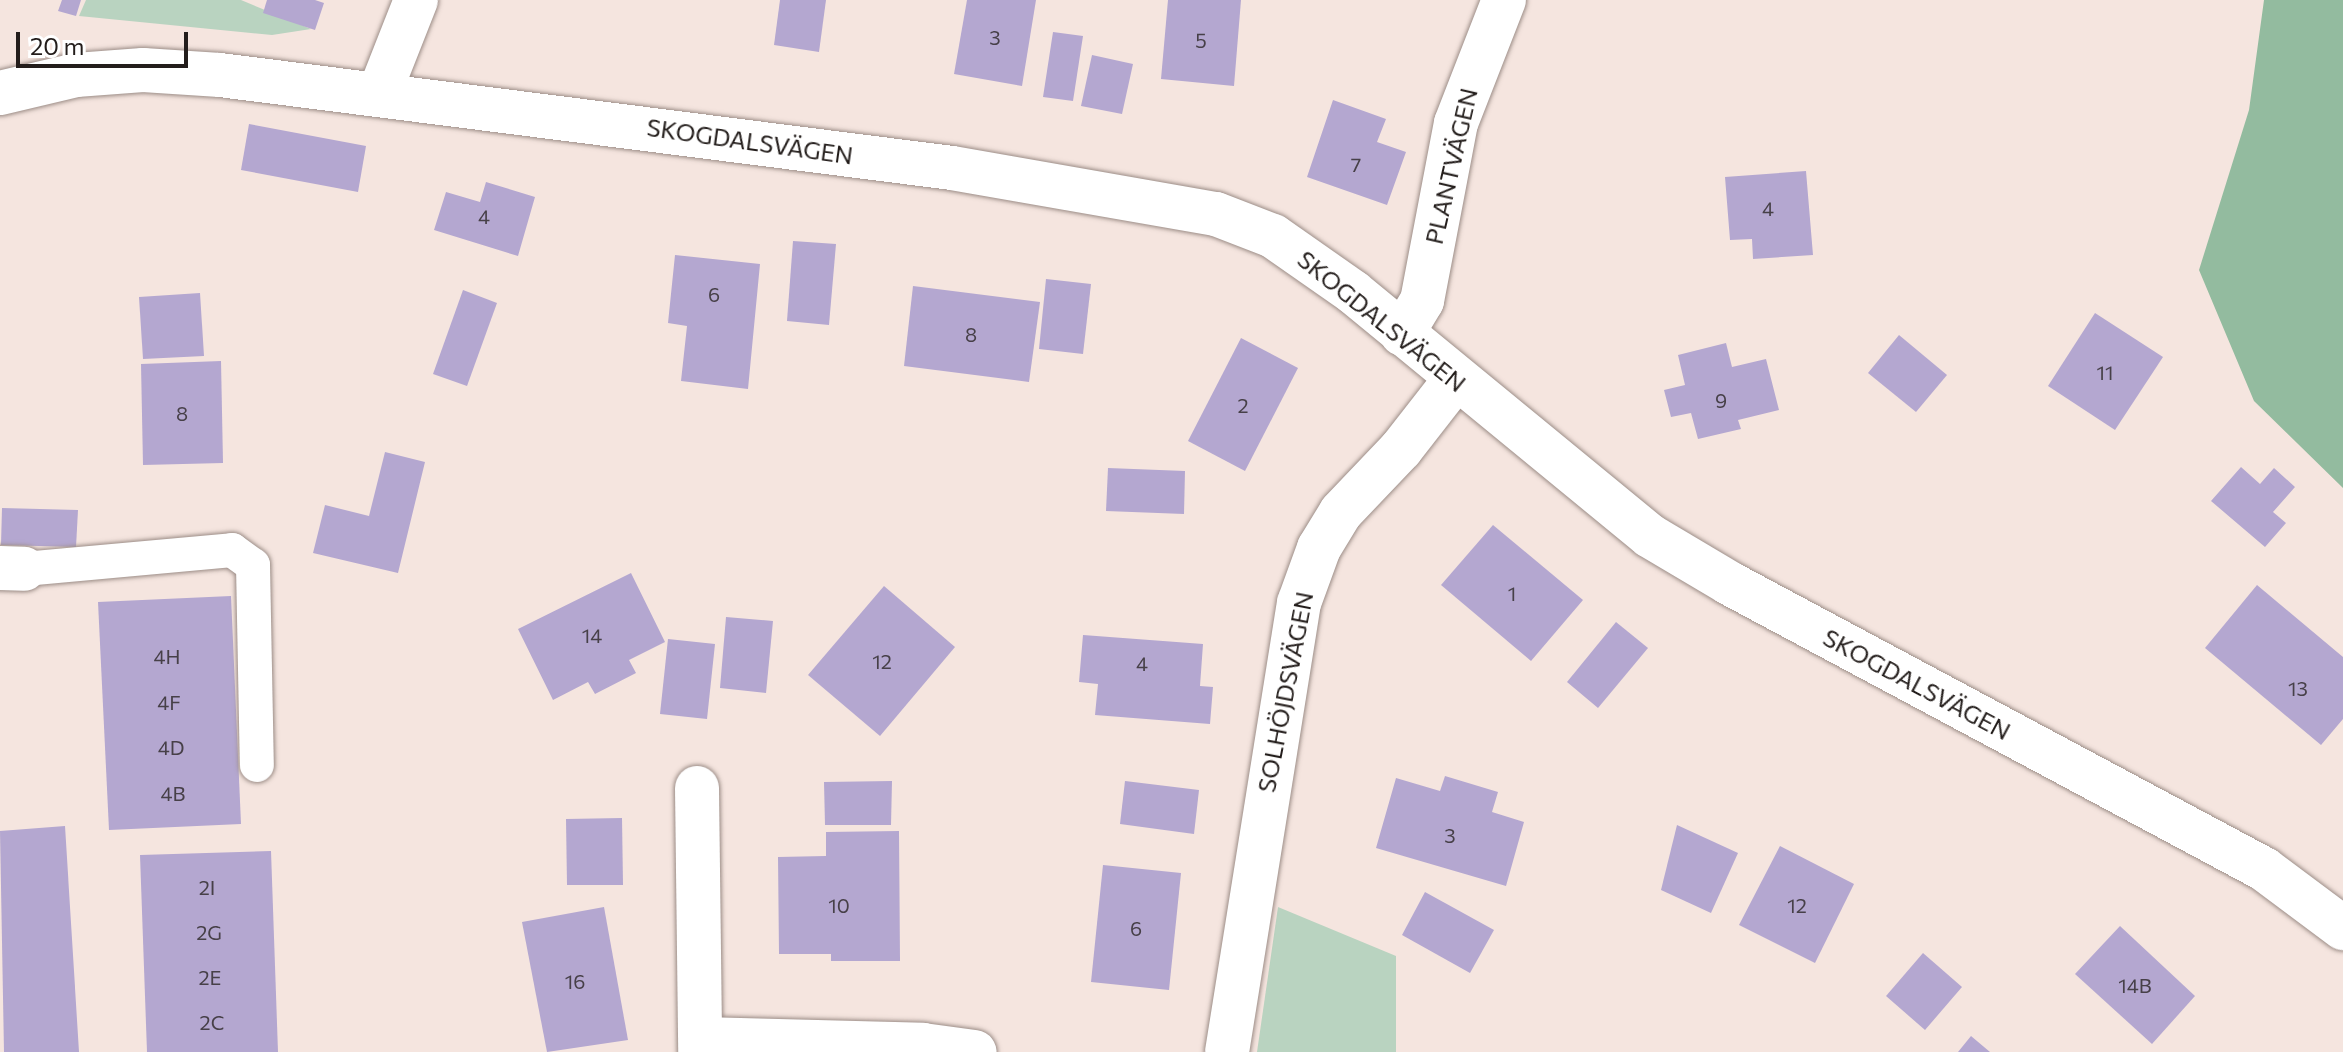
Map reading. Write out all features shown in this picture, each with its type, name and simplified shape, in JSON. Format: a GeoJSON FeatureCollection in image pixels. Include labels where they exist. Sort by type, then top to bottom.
{"type":"FeatureCollection","features":[{"type":"Feature","properties":{"kind":"street"},"geometry":{"type":"LineString","coordinates":[[379,94],[416,0]]}},
{"type":"Feature","properties":{"kind":"street","name":"PLANTVÄGEN"},"geometry":{"type":"LineString","coordinates":[[1402,334],[1422,301],[1456,123],[1504,0]]}},
{"type":"Feature","properties":{"kind":"street","name":"SKOGDALSVÄGEN"},"geometry":{"type":"LineString","coordinates":[[0,93],[76,75],[143,70],[379,94],[952,168],[1216,214],[1273,236],[1402,334],[1650,536],[1729,583],[2264,869],[2343,928]]}},
{"type":"Feature","properties":{"kind":"street","name":"SOLHÖJDSVÄGEN"},"geometry":{"type":"LineString","coordinates":[[1227,1052],[1299,603],[1319,548],[1341,512],[1401,449],[1455,380]]}},
{"type":"Feature","properties":{"kind":"street"},"geometry":{"type":"LineString","coordinates":[[697,788],[700,1045],[923,1045],[975,1052]]}},
{"type":"Feature","properties":{"kind":"lane"},"geometry":{"type":"LineString","coordinates":[[12,569],[232,550],[253,565],[257,765]]}},
{"type":"Feature","properties":{"kind":"green space"},"geometry":{"type":"Polygon","coordinates":[[[86,0],[241,0],[311,29],[272,35],[79,16],[86,0]]]}},
{"type":"Feature","properties":{"kind":"green space"},"geometry":{"type":"Polygon","coordinates":[[[2264,0],[2343,0],[2343,488],[2254,401],[2199,270],[2249,110],[2264,0]]]}},
{"type":"Feature","properties":{"kind":"green space"},"geometry":{"type":"Polygon","coordinates":[[[1278,907],[1396,956],[1396,1052],[1257,1052],[1278,907]]]}},
{"type":"Feature","properties":{"kind":"building"},"geometry":{"type":"Polygon","coordinates":[[[62,0],[81,0],[76,16],[58,11],[62,0]]]}},
{"type":"Feature","properties":{"kind":"building"},"geometry":{"type":"Polygon","coordinates":[[[267,0],[315,0],[324,3],[315,30],[263,13],[267,0]]]}},
{"type":"Feature","properties":{"kind":"building"},"geometry":{"type":"Polygon","coordinates":[[[780,0],[826,0],[819,52],[774,45],[780,0]]]}},
{"type":"Feature","properties":{"kind":"building"},"geometry":{"type":"Polygon","coordinates":[[[967,0],[1036,0],[1022,86],[954,74],[967,0]]]}},
{"type":"Feature","properties":{"kind":"building"},"geometry":{"type":"Polygon","coordinates":[[[1168,0],[1241,0],[1234,86],[1161,79],[1168,0]]]}},
{"type":"Feature","properties":{"kind":"building"},"geometry":{"type":"Polygon","coordinates":[[[1053,32],[1083,36],[1073,101],[1043,97],[1053,32]]]}},
{"type":"Feature","properties":{"kind":"building"},"geometry":{"type":"Polygon","coordinates":[[[1092,55],[1133,64],[1122,114],[1081,106],[1092,55]]]}},
{"type":"Feature","properties":{"kind":"building"},"geometry":{"type":"Polygon","coordinates":[[[1333,100],[1386,119],[1377,142],[1406,152],[1387,205],[1307,177],[1333,100]]]}},
{"type":"Feature","properties":{"kind":"building"},"geometry":{"type":"Polygon","coordinates":[[[249,124],[366,146],[358,192],[241,170],[249,124]]]}},
{"type":"Feature","properties":{"kind":"building"},"geometry":{"type":"Polygon","coordinates":[[[1806,171],[1813,255],[1753,259],[1752,239],[1730,240],[1725,177],[1806,171]]]}},
{"type":"Feature","properties":{"kind":"building"},"geometry":{"type":"Polygon","coordinates":[[[486,182],[535,197],[518,256],[434,230],[446,192],[480,202],[486,182]]]}},
{"type":"Feature","properties":{"kind":"building"},"geometry":{"type":"Polygon","coordinates":[[[793,241],[836,244],[829,325],[787,321],[793,241]]]}},
{"type":"Feature","properties":{"kind":"building"},"geometry":{"type":"Polygon","coordinates":[[[675,255],[760,264],[748,389],[681,381],[687,326],[668,323],[675,255]]]}},
{"type":"Feature","properties":{"kind":"building"},"geometry":{"type":"Polygon","coordinates":[[[1046,279],[1091,284],[1083,354],[1039,349],[1046,279]]]}},
{"type":"Feature","properties":{"kind":"building"},"geometry":{"type":"Polygon","coordinates":[[[913,286],[1040,302],[1029,382],[904,366],[913,286]]]}},
{"type":"Feature","properties":{"kind":"building"},"geometry":{"type":"Polygon","coordinates":[[[463,290],[497,303],[467,386],[433,374],[463,290]]]}},
{"type":"Feature","properties":{"kind":"building"},"geometry":{"type":"Polygon","coordinates":[[[200,293],[204,356],[143,359],[139,297],[200,293]]]}},
{"type":"Feature","properties":{"kind":"building"},"geometry":{"type":"Polygon","coordinates":[[[2095,313],[2163,357],[2115,430],[2048,386],[2095,313]]]}},
{"type":"Feature","properties":{"kind":"building"},"geometry":{"type":"Polygon","coordinates":[[[1899,335],[1947,375],[1916,412],[1868,373],[1899,335]]]}},
{"type":"Feature","properties":{"kind":"building"},"geometry":{"type":"Polygon","coordinates":[[[1241,338],[1298,368],[1245,471],[1188,441],[1241,338]]]}},
{"type":"Feature","properties":{"kind":"building"},"geometry":{"type":"Polygon","coordinates":[[[1726,343],[1732,367],[1766,359],[1779,410],[1738,420],[1741,429],[1698,439],[1691,413],[1671,417],[1664,390],[1685,385],[1678,355],[1726,343]]]}},
{"type":"Feature","properties":{"kind":"building"},"geometry":{"type":"Polygon","coordinates":[[[221,361],[223,463],[143,465],[141,364],[221,361]]]}},
{"type":"Feature","properties":{"kind":"building"},"geometry":{"type":"Polygon","coordinates":[[[385,452],[425,462],[398,573],[313,553],[325,505],[369,516],[385,452]]]}},
{"type":"Feature","properties":{"kind":"building"},"geometry":{"type":"Polygon","coordinates":[[[2241,467],[2260,484],[2274,468],[2295,487],[2273,512],[2286,523],[2265,547],[2211,501],[2241,467]]]}},
{"type":"Feature","properties":{"kind":"building"},"geometry":{"type":"Polygon","coordinates":[[[1108,468],[1185,471],[1184,514],[1106,511],[1108,468]]]}},
{"type":"Feature","properties":{"kind":"building"},"geometry":{"type":"Polygon","coordinates":[[[2,508],[78,510],[76,547],[1,545],[2,508]]]}},
{"type":"Feature","properties":{"kind":"building"},"geometry":{"type":"Polygon","coordinates":[[[1493,525],[1583,600],[1531,661],[1441,585],[1493,525]]]}},
{"type":"Feature","properties":{"kind":"building"},"geometry":{"type":"Polygon","coordinates":[[[631,573],[665,642],[629,660],[636,673],[595,694],[588,682],[553,700],[518,629],[631,573]]]}},
{"type":"Feature","properties":{"kind":"building"},"geometry":{"type":"Polygon","coordinates":[[[2257,585],[2343,657],[2343,719],[2321,745],[2205,648],[2257,585]]]}},
{"type":"Feature","properties":{"kind":"building"},"geometry":{"type":"Polygon","coordinates":[[[884,586],[955,647],[880,736],[808,675],[884,586]]]}},
{"type":"Feature","properties":{"kind":"building"},"geometry":{"type":"Polygon","coordinates":[[[231,596],[241,824],[109,830],[98,602],[231,596]]]}},
{"type":"Feature","properties":{"kind":"building"},"geometry":{"type":"Polygon","coordinates":[[[726,617],[773,621],[766,693],[720,688],[726,617]]]}},
{"type":"Feature","properties":{"kind":"building"},"geometry":{"type":"Polygon","coordinates":[[[1616,622],[1648,648],[1598,708],[1567,682],[1616,622]]]}},
{"type":"Feature","properties":{"kind":"building"},"geometry":{"type":"Polygon","coordinates":[[[1083,635],[1203,644],[1200,686],[1213,687],[1210,724],[1095,715],[1098,684],[1079,682],[1083,635]]]}},
{"type":"Feature","properties":{"kind":"building"},"geometry":{"type":"Polygon","coordinates":[[[668,639],[715,644],[707,719],[660,714],[668,639]]]}},
{"type":"Feature","properties":{"kind":"building"},"geometry":{"type":"Polygon","coordinates":[[[1445,776],[1498,792],[1492,812],[1524,822],[1506,886],[1376,848],[1396,778],[1440,791],[1445,776]]]}},
{"type":"Feature","properties":{"kind":"building"},"geometry":{"type":"Polygon","coordinates":[[[892,781],[891,825],[825,825],[824,782],[892,781]]]}},
{"type":"Feature","properties":{"kind":"building"},"geometry":{"type":"Polygon","coordinates":[[[1125,781],[1199,790],[1194,834],[1120,824],[1125,781]]]}},
{"type":"Feature","properties":{"kind":"building"},"geometry":{"type":"Polygon","coordinates":[[[622,818],[623,885],[567,885],[566,819],[622,818]]]}},
{"type":"Feature","properties":{"kind":"building"},"geometry":{"type":"Polygon","coordinates":[[[1677,825],[1738,853],[1711,913],[1661,890],[1677,825]]]}},
{"type":"Feature","properties":{"kind":"building"},"geometry":{"type":"Polygon","coordinates":[[[65,826],[79,1052],[4,1052],[0,831],[65,826]]]}},
{"type":"Feature","properties":{"kind":"building"},"geometry":{"type":"Polygon","coordinates":[[[899,831],[900,961],[831,961],[831,954],[779,954],[778,857],[826,856],[826,832],[899,831]]]}},
{"type":"Feature","properties":{"kind":"building"},"geometry":{"type":"Polygon","coordinates":[[[1780,846],[1854,884],[1815,963],[1739,925],[1780,846]]]}},
{"type":"Feature","properties":{"kind":"building"},"geometry":{"type":"Polygon","coordinates":[[[271,851],[278,1052],[147,1052],[140,855],[271,851]]]}},
{"type":"Feature","properties":{"kind":"building"},"geometry":{"type":"Polygon","coordinates":[[[1103,865],[1181,873],[1169,990],[1091,982],[1103,865]]]}},
{"type":"Feature","properties":{"kind":"building"},"geometry":{"type":"Polygon","coordinates":[[[1425,892],[1494,930],[1470,973],[1402,935],[1425,892]]]}},
{"type":"Feature","properties":{"kind":"building"},"geometry":{"type":"Polygon","coordinates":[[[604,907],[628,1040],[547,1052],[522,922],[604,907]]]}},
{"type":"Feature","properties":{"kind":"building"},"geometry":{"type":"Polygon","coordinates":[[[2120,926],[2195,996],[2152,1044],[2075,974],[2120,926]]]}},
{"type":"Feature","properties":{"kind":"building"},"geometry":{"type":"Polygon","coordinates":[[[1923,953],[1962,987],[1925,1030],[1886,996],[1923,953]]]}},
{"type":"Feature","properties":{"kind":"building"},"geometry":{"type":"Polygon","coordinates":[[[1971,1036],[1990,1052],[1958,1052],[1971,1036]]]}}]}
